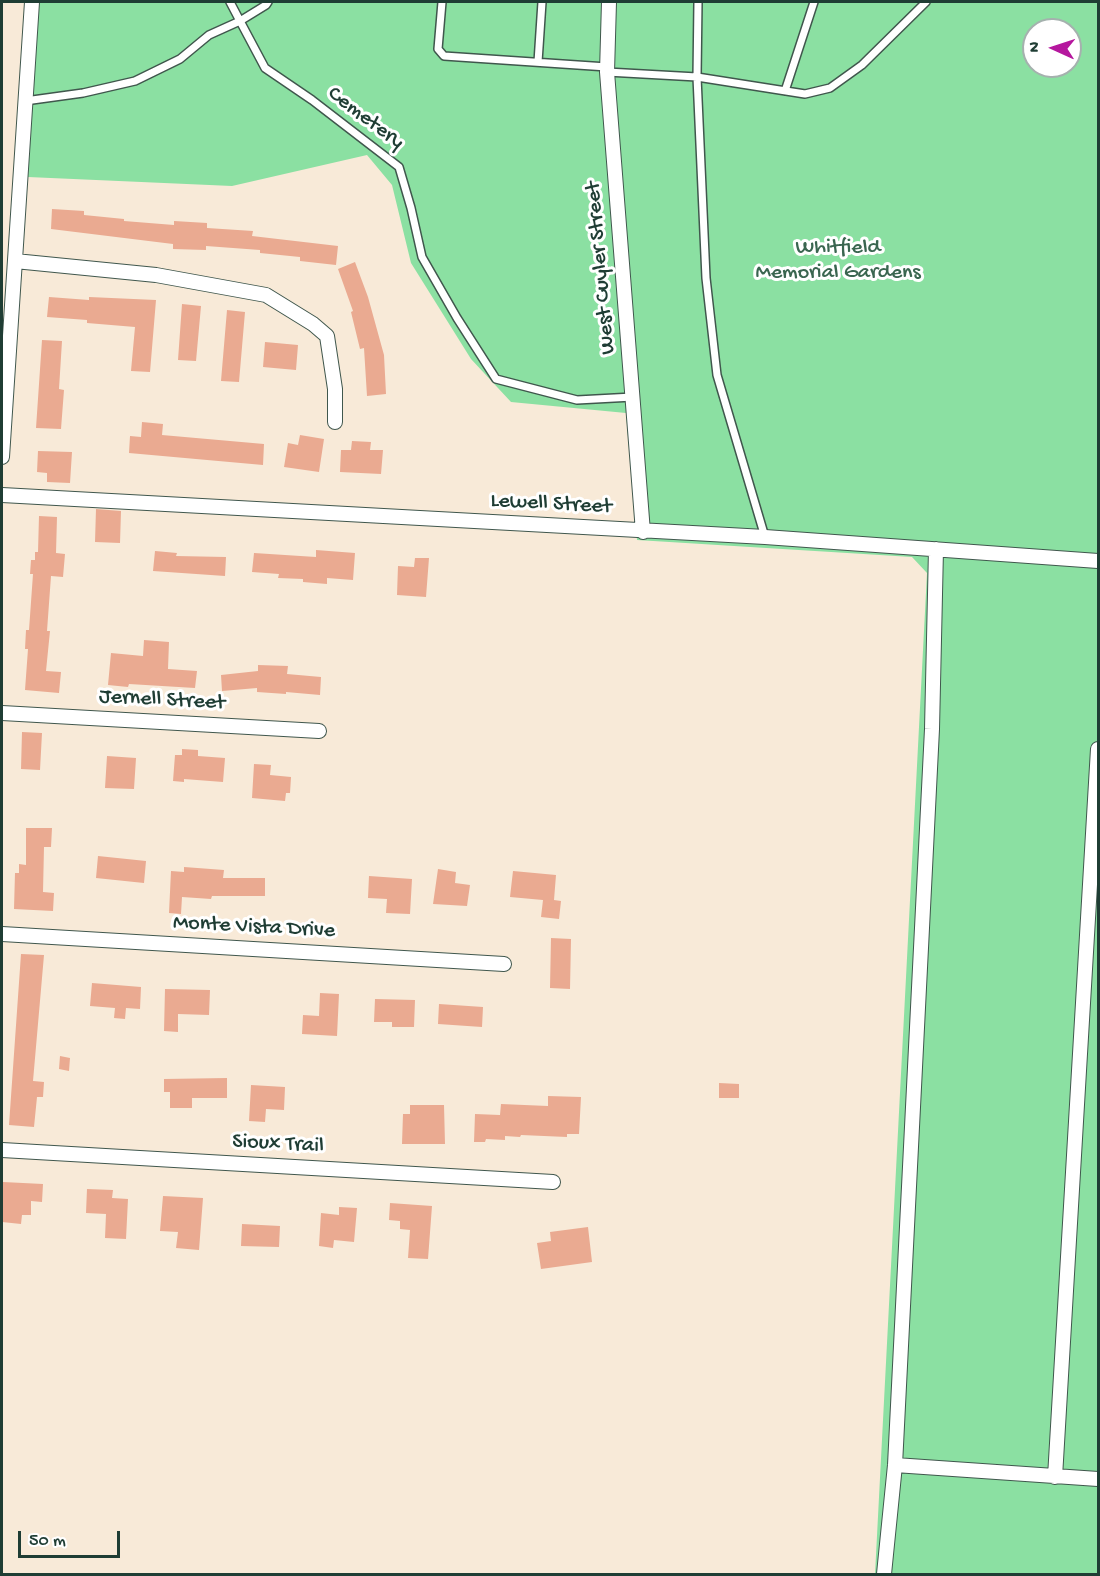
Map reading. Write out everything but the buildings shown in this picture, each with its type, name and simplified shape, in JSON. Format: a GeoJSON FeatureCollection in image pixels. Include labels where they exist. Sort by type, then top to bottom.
{"type":"FeatureCollection","features":[{"type":"Feature","properties":{"kind":"street"},"geometry":{"type":"LineString","coordinates":[[2,457],[32,2]]}},
{"type":"Feature","properties":{"kind":"street","name":"West Cuyler Street"},"geometry":{"type":"LineString","coordinates":[[609,2],[607,70],[643,532]]}},
{"type":"Feature","properties":{"kind":"street"},"geometry":{"type":"LineString","coordinates":[[15,261],[156,275],[266,295],[313,324],[327,336],[335,389],[335,422]]}},
{"type":"Feature","properties":{"kind":"street","name":"Lewell Street"},"geometry":{"type":"LineString","coordinates":[[2,495],[765,537],[1098,561]]}},
{"type":"Feature","properties":{"kind":"street"},"geometry":{"type":"LineString","coordinates":[[884,1575],[895,1465],[932,729],[936,549]]}},
{"type":"Feature","properties":{"kind":"street","name":"Jernell Street"},"geometry":{"type":"LineString","coordinates":[[2,713],[320,731]]}},
{"type":"Feature","properties":{"kind":"street"},"geometry":{"type":"LineString","coordinates":[[1055,1477],[1098,749]]}},
{"type":"Feature","properties":{"kind":"street","name":"Monte Vista Drive"},"geometry":{"type":"LineString","coordinates":[[2,934],[504,964]]}},
{"type":"Feature","properties":{"kind":"street","name":"Sioux Trail"},"geometry":{"type":"LineString","coordinates":[[2,1150],[553,1182]]}},
{"type":"Feature","properties":{"kind":"street"},"geometry":{"type":"LineString","coordinates":[[895,1465],[1098,1479]]}},
{"type":"Feature","properties":{"kind":"lane","name":"Cemetery"},"geometry":{"type":"LineString","coordinates":[[230,2],[266,68],[399,167],[422,257],[496,379],[577,400],[633,397]]}},
{"type":"Feature","properties":{"kind":"lane"},"geometry":{"type":"LineString","coordinates":[[25,101],[83,93],[135,81],[180,59],[209,35],[240,21],[266,6],[268,2]]}},
{"type":"Feature","properties":{"kind":"lane"},"geometry":{"type":"LineString","coordinates":[[442,2],[438,49],[444,56],[697,76],[805,94],[830,88],[862,65],[926,2]]}},
{"type":"Feature","properties":{"kind":"lane"},"geometry":{"type":"LineString","coordinates":[[538,62],[542,2]]}},
{"type":"Feature","properties":{"kind":"lane"},"geometry":{"type":"LineString","coordinates":[[698,2],[697,76],[706,278],[717,375],[765,537]]}},
{"type":"Feature","properties":{"kind":"lane"},"geometry":{"type":"LineString","coordinates":[[785,91],[814,2]]}},
{"type":"Feature","properties":{"kind":"green space","name":"Whitfield Memorial Gardens"},"geometry":{"type":"Polygon","coordinates":[[[38,2],[1098,2],[1098,1574],[875,1574],[927,573],[912,557],[637,540],[626,413],[511,402],[471,359],[411,263],[392,185],[367,155],[232,186],[28,177],[38,2]]]}}]}
